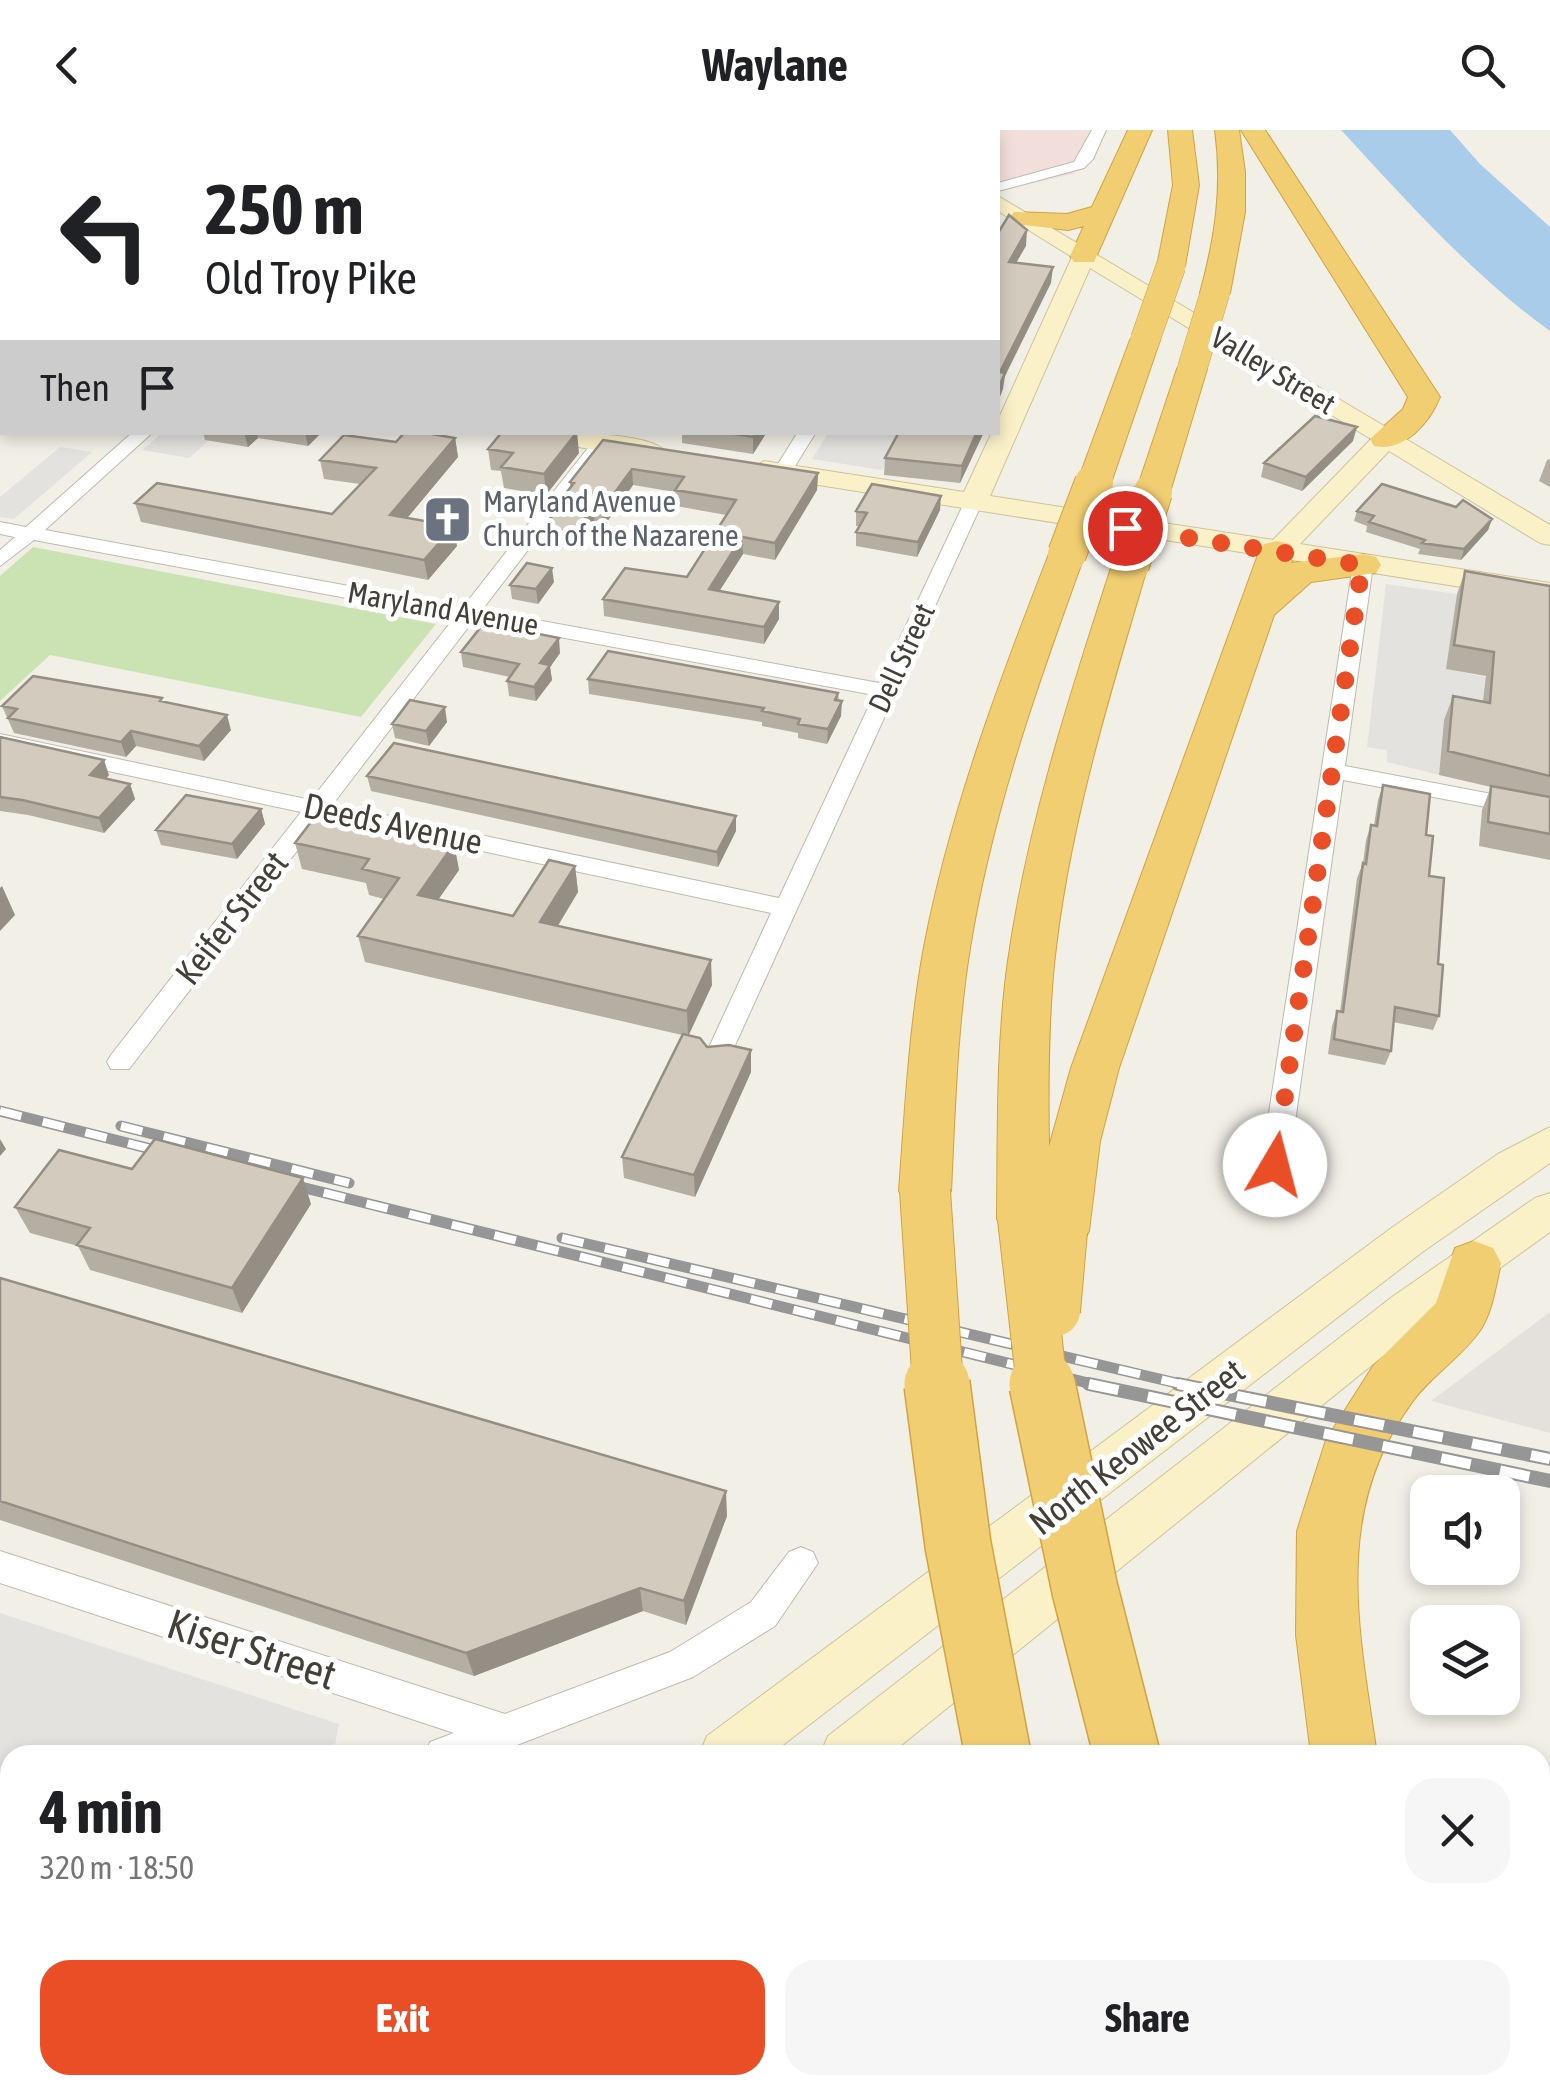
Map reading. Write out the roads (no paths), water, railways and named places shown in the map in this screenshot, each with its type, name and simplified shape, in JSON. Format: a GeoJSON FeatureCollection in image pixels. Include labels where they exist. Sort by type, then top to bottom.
{"type":"FeatureCollection","features":[{"type":"Feature","properties":{"kind":"highway"},"geometry":{"type":"LineString","coordinates":[[1084,256],[1140,130]]}},
{"type":"Feature","properties":{"kind":"highway"},"geometry":{"type":"LineString","coordinates":[[996,1745],[973,1639],[927,1297],[925,1191],[932,1061],[947,946],[979,805],[1014,694],[1171,266],[1186,184],[1180,130]]}},
{"type":"Feature","properties":{"kind":"highway"},"geometry":{"type":"LineString","coordinates":[[1125,1745],[1084,1590],[1045,1410],[1043,1224],[1024,1079],[1036,929],[1069,763],[1231,236],[1235,196],[1227,130]]}},
{"type":"Feature","properties":{"kind":"highway"},"geometry":{"type":"LineString","coordinates":[[1253,130],[1424,397],[1416,414],[1386,439]]}},
{"type":"Feature","properties":{"kind":"highway"},"geometry":{"type":"LineString","coordinates":[[1024,218],[1068,222],[1104,212]]}},
{"type":"Feature","properties":{"kind":"highway"},"geometry":{"type":"LineString","coordinates":[[1043,1224],[1277,552]]}},
{"type":"Feature","properties":{"kind":"highway"},"geometry":{"type":"LineString","coordinates":[[1259,608],[1300,572],[1362,565]]}},
{"type":"Feature","properties":{"kind":"highway"},"geometry":{"type":"LineString","coordinates":[[1343,1745],[1328,1635],[1327,1531],[1347,1459],[1393,1384],[1461,1314],[1474,1264]]}},
{"type":"Feature","properties":{"kind":"main road","name":"Valley Street"},"geometry":{"type":"LineString","coordinates":[[1000,203],[1550,538]]}},
{"type":"Feature","properties":{"kind":"main road","name":"Dell Street"},"geometry":{"type":"LineString","coordinates":[[974,503],[1084,256]]}},
{"type":"Feature","properties":{"kind":"main road"},"geometry":{"type":"LineString","coordinates":[[553,435],[686,457]]}},
{"type":"Feature","properties":{"kind":"main road"},"geometry":{"type":"LineString","coordinates":[[1277,552],[1386,439]]}},
{"type":"Feature","properties":{"kind":"main road"},"geometry":{"type":"LineString","coordinates":[[744,466],[1277,552],[1545,590]]}},
{"type":"Feature","properties":{"kind":"main road"},"geometry":{"type":"LineString","coordinates":[[1318,509],[1321,526],[1335,544],[1362,565]]}},
{"type":"Feature","properties":{"kind":"main road","name":"North Keowee Street"},"geometry":{"type":"LineString","coordinates":[[740,1745],[992,1560],[1161,1425],[1477,1190],[1550,1143]]}},
{"type":"Feature","properties":{"kind":"main road","name":"North Keowee Street"},"geometry":{"type":"LineString","coordinates":[[861,1745],[1408,1310],[1550,1210]]}},
{"type":"Feature","properties":{"kind":"street"},"geometry":{"type":"LineString","coordinates":[[1000,185],[1079,165],[1099,130]]}},
{"type":"Feature","properties":{"kind":"street"},"geometry":{"type":"LineString","coordinates":[[0,560],[141,435]]}},
{"type":"Feature","properties":{"kind":"street"},"geometry":{"type":"LineString","coordinates":[[782,472],[805,435]]}},
{"type":"Feature","properties":{"kind":"street","name":"Keifer Street"},"geometry":{"type":"LineString","coordinates":[[120,1062],[601,443]]}},
{"type":"Feature","properties":{"kind":"street","name":"Dell Street"},"geometry":{"type":"LineString","coordinates":[[716,1058],[974,503]]}},
{"type":"Feature","properties":{"kind":"street","name":"Maryland Avenue"},"geometry":{"type":"LineString","coordinates":[[0,528],[887,690]]}},
{"type":"Feature","properties":{"kind":"street"},"geometry":{"type":"LineString","coordinates":[[1275,1165],[1362,565]]}},
{"type":"Feature","properties":{"kind":"street","name":"Deeds Avenue"},"geometry":{"type":"LineString","coordinates":[[0,741],[786,908]]}},
{"type":"Feature","properties":{"kind":"street"},"geometry":{"type":"LineString","coordinates":[[1333,772],[1550,812]]}},
{"type":"Feature","properties":{"kind":"street"},"geometry":{"type":"LineString","coordinates":[[469,1745],[681,1665],[763,1614],[802,1563]]}},
{"type":"Feature","properties":{"kind":"street","name":"Kiser Street"},"geometry":{"type":"LineString","coordinates":[[0,1567],[504,1731]]}},
{"type":"Feature","properties":{"kind":"water"},"geometry":{"type":"Polygon","coordinates":[[[1341,130],[1450,130],[1480,164],[1550,227],[1550,331],[1467,261],[1341,130]]]}},
{"type":"Feature","properties":{"kind":"railway"},"geometry":{"type":"LineString","coordinates":[[0,1111],[175,1155]]}},
{"type":"Feature","properties":{"kind":"railway"},"geometry":{"type":"LineString","coordinates":[[121,1126],[349,1183]]}},
{"type":"Feature","properties":{"kind":"railway"},"geometry":{"type":"LineString","coordinates":[[281,1182],[1100,1386]]}},
{"type":"Feature","properties":{"kind":"railway"},"geometry":{"type":"LineString","coordinates":[[562,1238],[1189,1386]]}},
{"type":"Feature","properties":{"kind":"railway"},"geometry":{"type":"LineString","coordinates":[[1089,1384],[1550,1481]]}},
{"type":"Feature","properties":{"kind":"railway"},"geometry":{"type":"LineString","coordinates":[[1178,1384],[1550,1459]]}},
{"type":"Feature","properties":{"kind":"place","name":"Maryland Avenue Church of the Nazarene"},"geometry":{"type":"Point","coordinates":[448,519]}}]}
